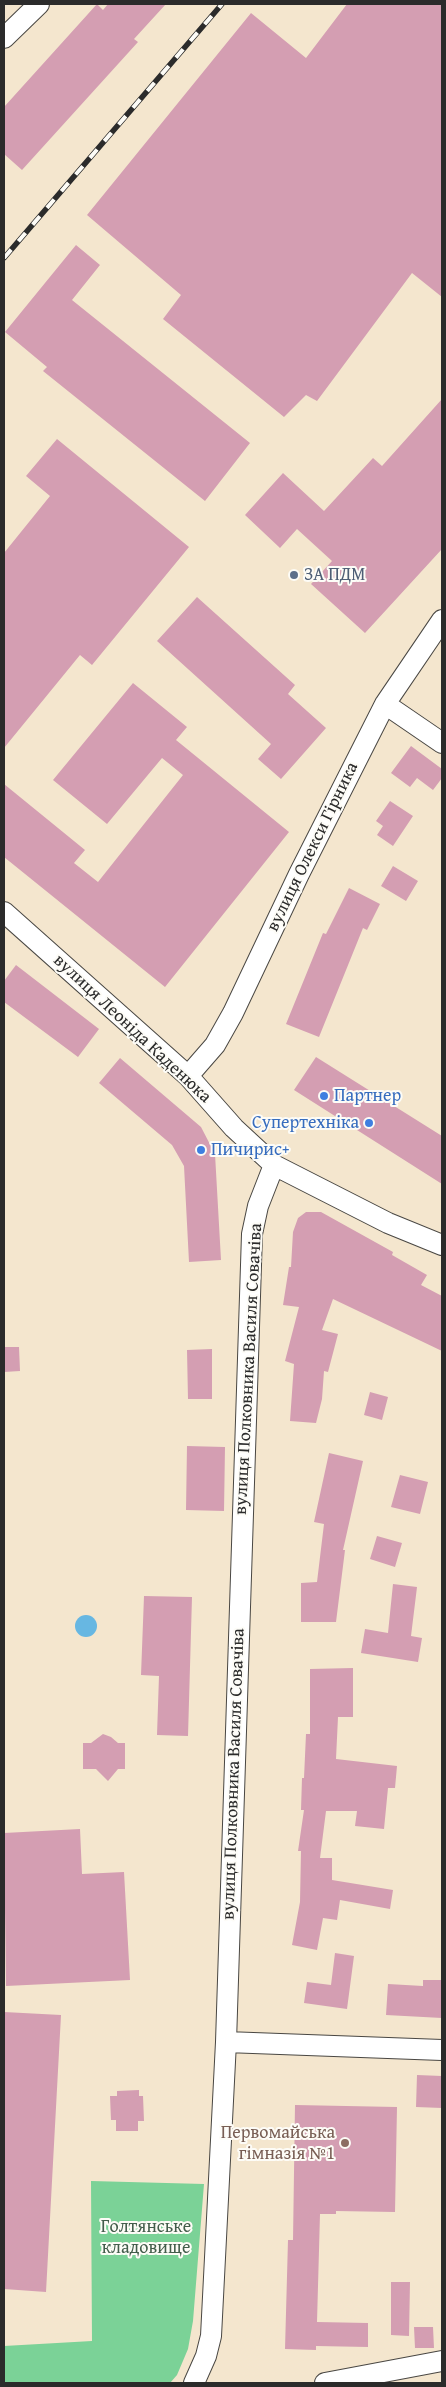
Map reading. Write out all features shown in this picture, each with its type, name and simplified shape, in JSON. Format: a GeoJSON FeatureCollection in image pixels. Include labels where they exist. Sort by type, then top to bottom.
{"type":"FeatureCollection","features":[{"type":"Feature","properties":{"kind":"street"},"geometry":{"type":"LineString","coordinates":[[4,38],[39,4]]}},
{"type":"Feature","properties":{"kind":"street","name":"вулиця Олекси Гірника"},"geometry":{"type":"LineString","coordinates":[[188,1076],[215,1045],[299,874],[386,704],[442,620]]}},
{"type":"Feature","properties":{"kind":"street"},"geometry":{"type":"LineString","coordinates":[[386,704],[442,743]]}},
{"type":"Feature","properties":{"kind":"street","name":"вулиця Леоніда Каденюка"},"geometry":{"type":"LineString","coordinates":[[4,912],[188,1076],[234,1128],[274,1165],[388,1224],[442,1245]]}},
{"type":"Feature","properties":{"kind":"street","name":"вулиця Полковника Василя Совачіва"},"geometry":{"type":"LineString","coordinates":[[194,2383],[206,2356],[211,2336],[226,2042],[249,1279],[252,1234],[258,1206],[274,1165]]}},
{"type":"Feature","properties":{"kind":"street"},"geometry":{"type":"LineString","coordinates":[[226,2042],[442,2050]]}},
{"type":"Feature","properties":{"kind":"street"},"geometry":{"type":"LineString","coordinates":[[325,2383],[442,2361]]}},
{"type":"Feature","properties":{"kind":"green space","name":"Голтянське кладовище"},"geometry":{"type":"Polygon","coordinates":[[[91,2181],[204,2184],[193,2321],[188,2349],[177,2375],[170,2383],[4,2383],[4,2346],[92,2341],[91,2181]]]}},
{"type":"Feature","properties":{"kind":"water"},"geometry":{"type":"Polygon","coordinates":[[[86,1615],[94,1618],[97,1626],[94,1634],[86,1637],[78,1634],[75,1626],[78,1618],[86,1615]]]}},
{"type":"Feature","properties":{"kind":"building"},"geometry":{"type":"Polygon","coordinates":[[[97,4],[103,10],[108,4],[166,4],[134,39],[138,42],[22,170],[4,154],[4,107],[97,4]]]}},
{"type":"Feature","properties":{"kind":"building"},"geometry":{"type":"Polygon","coordinates":[[[347,4],[442,4],[442,297],[412,273],[317,401],[306,395],[284,417],[163,319],[181,295],[87,215],[251,13],[306,58],[347,4]]]}},
{"type":"Feature","properties":{"kind":"building"},"geometry":{"type":"Polygon","coordinates":[[[76,245],[100,265],[72,300],[250,443],[205,501],[43,371],[47,367],[5,332],[76,245]]]}},
{"type":"Feature","properties":{"kind":"building"},"geometry":{"type":"Polygon","coordinates":[[[442,399],[442,549],[365,633],[311,584],[332,561],[297,529],[280,548],[245,515],[283,473],[324,511],[373,458],[382,466],[442,399]]]}},
{"type":"Feature","properties":{"kind":"building"},"geometry":{"type":"Polygon","coordinates":[[[57,439],[189,547],[92,665],[80,655],[4,748],[4,553],[50,496],[26,476],[57,439]]]}},
{"type":"Feature","properties":{"kind":"building"},"geometry":{"type":"Polygon","coordinates":[[[197,597],[295,685],[288,694],[326,728],[281,779],[258,759],[271,744],[157,641],[197,597]]]}},
{"type":"Feature","properties":{"kind":"building"},"geometry":{"type":"Polygon","coordinates":[[[133,683],[187,727],[176,740],[289,832],[165,987],[4,857],[4,784],[85,850],[74,863],[98,882],[183,775],[162,758],[107,824],[53,780],[133,683]]]}},
{"type":"Feature","properties":{"kind":"building"},"geometry":{"type":"Polygon","coordinates":[[[411,746],[442,769],[442,778],[433,790],[417,778],[410,787],[391,773],[411,746]]]}},
{"type":"Feature","properties":{"kind":"building"},"geometry":{"type":"Polygon","coordinates":[[[390,801],[413,816],[393,846],[377,835],[383,826],[376,821],[390,801]]]}},
{"type":"Feature","properties":{"kind":"building"},"geometry":{"type":"Polygon","coordinates":[[[393,866],[418,881],[406,901],[381,886],[393,866]]]}},
{"type":"Feature","properties":{"kind":"building"},"geometry":{"type":"Polygon","coordinates":[[[349,888],[380,904],[367,930],[363,928],[319,1037],[286,1024],[323,933],[326,934],[349,888]]]}},
{"type":"Feature","properties":{"kind":"building"},"geometry":{"type":"Polygon","coordinates":[[[16,965],[99,1029],[78,1057],[4,1002],[4,981],[16,965]]]}},
{"type":"Feature","properties":{"kind":"building"},"geometry":{"type":"Polygon","coordinates":[[[316,1057],[442,1136],[442,1184],[294,1090],[316,1057]]]}},
{"type":"Feature","properties":{"kind":"building"},"geometry":{"type":"Polygon","coordinates":[[[120,1058],[201,1127],[215,1154],[221,1260],[189,1262],[184,1166],[172,1145],[99,1083],[120,1058]]]}},
{"type":"Feature","properties":{"kind":"building"},"geometry":{"type":"Polygon","coordinates":[[[306,1212],[321,1212],[393,1252],[392,1255],[427,1275],[421,1285],[442,1296],[442,1351],[333,1299],[322,1330],[338,1334],[328,1372],[324,1371],[322,1399],[316,1423],[290,1421],[294,1364],[285,1361],[299,1307],[283,1305],[289,1267],[291,1267],[293,1232],[298,1218],[306,1212]]]}},
{"type":"Feature","properties":{"kind":"building"},"geometry":{"type":"Polygon","coordinates":[[[4,1347],[19,1347],[20,1371],[4,1372],[4,1347]]]}},
{"type":"Feature","properties":{"kind":"building"},"geometry":{"type":"Polygon","coordinates":[[[212,1349],[212,1399],[188,1399],[187,1350],[212,1349]]]}},
{"type":"Feature","properties":{"kind":"building"},"geometry":{"type":"Polygon","coordinates":[[[370,1392],[388,1397],[382,1420],[364,1415],[370,1392]]]}},
{"type":"Feature","properties":{"kind":"building"},"geometry":{"type":"Polygon","coordinates":[[[187,1446],[225,1447],[224,1511],[186,1510],[187,1446]]]}},
{"type":"Feature","properties":{"kind":"building"},"geometry":{"type":"Polygon","coordinates":[[[329,1453],[363,1461],[343,1550],[345,1550],[336,1622],[301,1622],[301,1583],[317,1582],[324,1524],[314,1522],[329,1453]]]}},
{"type":"Feature","properties":{"kind":"building"},"geometry":{"type":"Polygon","coordinates":[[[400,1475],[428,1482],[420,1514],[391,1507],[400,1475]]]}},
{"type":"Feature","properties":{"kind":"building"},"geometry":{"type":"Polygon","coordinates":[[[377,1536],[402,1543],[395,1567],[370,1559],[377,1536]]]}},
{"type":"Feature","properties":{"kind":"building"},"geometry":{"type":"Polygon","coordinates":[[[393,1584],[417,1587],[411,1636],[422,1638],[418,1662],[361,1653],[365,1629],[388,1633],[393,1584]]]}},
{"type":"Feature","properties":{"kind":"building"},"geometry":{"type":"Polygon","coordinates":[[[144,1596],[192,1597],[188,1736],[157,1735],[159,1676],[141,1675],[144,1596]]]}},
{"type":"Feature","properties":{"kind":"building"},"geometry":{"type":"Polygon","coordinates":[[[353,1668],[353,1717],[338,1717],[336,1759],[397,1766],[395,1788],[388,1788],[384,1829],[355,1826],[357,1811],[326,1811],[320,1858],[332,1858],[332,1880],[393,1890],[390,1909],[340,1900],[337,1920],[323,1918],[317,1950],[292,1945],[300,1902],[301,1851],[298,1851],[304,1810],[301,1810],[306,1734],[310,1734],[310,1669],[353,1668]]]}},
{"type":"Feature","properties":{"kind":"building"},"geometry":{"type":"Polygon","coordinates":[[[103,1734],[111,1737],[118,1743],[125,1743],[125,1769],[118,1769],[108,1781],[96,1769],[83,1769],[83,1743],[91,1743],[103,1734]]]}},
{"type":"Feature","properties":{"kind":"building"},"geometry":{"type":"Polygon","coordinates":[[[80,1829],[82,1874],[124,1872],[130,1980],[6,1986],[4,1833],[80,1829]]]}},
{"type":"Feature","properties":{"kind":"building"},"geometry":{"type":"Polygon","coordinates":[[[335,1953],[354,1956],[347,2009],[304,2003],[307,1982],[331,1985],[335,1953]]]}},
{"type":"Feature","properties":{"kind":"building"},"geometry":{"type":"Polygon","coordinates":[[[423,1980],[442,1980],[442,2018],[386,2015],[388,1984],[423,1986],[423,1980]]]}},
{"type":"Feature","properties":{"kind":"building"},"geometry":{"type":"Polygon","coordinates":[[[4,2012],[61,2015],[46,2292],[4,2289],[4,2012]]]}},
{"type":"Feature","properties":{"kind":"building"},"geometry":{"type":"Polygon","coordinates":[[[417,2075],[442,2076],[442,2108],[416,2107],[417,2075]]]}},
{"type":"Feature","properties":{"kind":"building"},"geometry":{"type":"Polygon","coordinates":[[[139,2090],[139,2096],[143,2096],[144,2121],[138,2121],[138,2131],[116,2131],[116,2120],[111,2120],[110,2096],[117,2096],[117,2091],[139,2090]]]}},
{"type":"Feature","properties":{"kind":"building"},"geometry":{"type":"Polygon","coordinates":[[[295,2105],[397,2107],[395,2212],[336,2211],[336,2214],[320,2214],[317,2322],[368,2323],[368,2347],[316,2346],[316,2350],[285,2349],[288,2240],[293,2240],[295,2105]]]}},
{"type":"Feature","properties":{"kind":"building"},"geometry":{"type":"Polygon","coordinates":[[[391,2282],[410,2282],[409,2336],[391,2335],[391,2282]]]}},
{"type":"Feature","properties":{"kind":"building"},"geometry":{"type":"Polygon","coordinates":[[[414,2327],[433,2327],[434,2348],[415,2348],[414,2327]]]}},
{"type":"Feature","properties":{"kind":"railway"},"geometry":{"type":"LineString","coordinates":[[4,258],[222,4]]}},
{"type":"Feature","properties":{"kind":"place","name":"ЗА ПДМ"},"geometry":{"type":"Point","coordinates":[294,575]}},
{"type":"Feature","properties":{"kind":"place","name":"Партнер"},"geometry":{"type":"Point","coordinates":[324,1096]}},
{"type":"Feature","properties":{"kind":"place","name":"Супертехніка"},"geometry":{"type":"Point","coordinates":[369,1123]}},
{"type":"Feature","properties":{"kind":"place","name":"Пичирис+"},"geometry":{"type":"Point","coordinates":[201,1150]}},
{"type":"Feature","properties":{"kind":"place","name":"Первомайська гімназія №1"},"geometry":{"type":"Point","coordinates":[345,2143]}}]}
